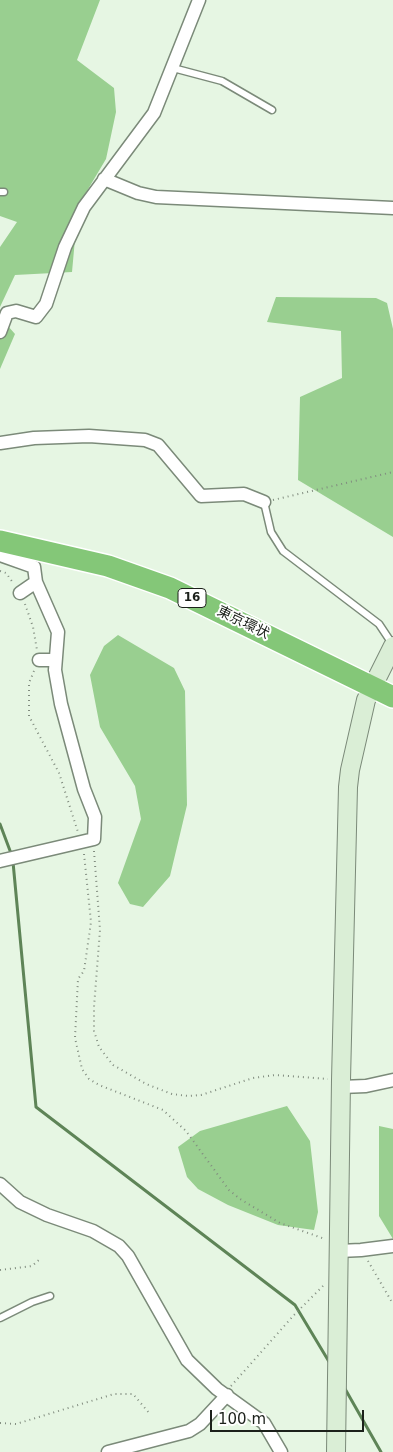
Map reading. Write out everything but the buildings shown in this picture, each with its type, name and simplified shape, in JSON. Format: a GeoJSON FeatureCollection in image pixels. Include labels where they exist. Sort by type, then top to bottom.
{"type":"FeatureCollection","features":[{"type":"Feature","properties":{"kind":"highway","name":"東京環状"},"geometry":{"type":"LineString","coordinates":[[0,528],[90,548],[143,564],[246,608],[381,681],[393,697]]}},
{"type":"Feature","properties":{"kind":"highway","name":"東京環状"},"geometry":{"type":"LineString","coordinates":[[0,541],[108,566],[170,588],[381,681]]}},
{"type":"Feature","properties":{"kind":"street"},"geometry":{"type":"LineString","coordinates":[[0,332],[7,313],[16,311],[36,318],[46,304],[65,246],[84,207],[154,113],[199,0]]}},
{"type":"Feature","properties":{"kind":"street"},"geometry":{"type":"LineString","coordinates":[[104,179],[138,193],[156,197],[393,208]]}},
{"type":"Feature","properties":{"kind":"street"},"geometry":{"type":"LineString","coordinates":[[0,442],[34,438],[89,436],[144,440],[158,445],[201,496],[244,494],[264,502]]}},
{"type":"Feature","properties":{"kind":"street"},"geometry":{"type":"LineString","coordinates":[[0,555],[34,567],[36,582],[58,632],[55,660],[61,704],[84,789],[95,817],[88,840],[8,858]]}},
{"type":"Feature","properties":{"kind":"street"},"geometry":{"type":"LineString","coordinates":[[20,593],[36,582]]}},
{"type":"Feature","properties":{"kind":"street"},"geometry":{"type":"LineString","coordinates":[[336,1452],[341,1084],[349,778],[361,719],[381,681],[393,645]]}},
{"type":"Feature","properties":{"kind":"street"},"geometry":{"type":"LineString","coordinates":[[39,660],[55,660]]}},
{"type":"Feature","properties":{"kind":"street"},"geometry":{"type":"LineString","coordinates":[[341,1084],[366,1086],[393,1080]]}},
{"type":"Feature","properties":{"kind":"street"},"geometry":{"type":"LineString","coordinates":[[1,1186],[20,1202],[47,1215],[93,1231],[119,1246],[128,1256],[187,1360],[226,1394],[264,1423],[281,1452]]}},
{"type":"Feature","properties":{"kind":"street"},"geometry":{"type":"LineString","coordinates":[[339,1247],[362,1250],[393,1246]]}},
{"type":"Feature","properties":{"kind":"street"},"geometry":{"type":"LineString","coordinates":[[108,1452],[189,1431],[200,1424],[226,1394]]}},
{"type":"Feature","properties":{"kind":"lane"},"geometry":{"type":"LineString","coordinates":[[173,68],[222,81],[272,110]]}},
{"type":"Feature","properties":{"kind":"lane"},"geometry":{"type":"LineString","coordinates":[[264,502],[271,532],[283,551],[379,624],[393,645]]}},
{"type":"Feature","properties":{"kind":"lane"},"geometry":{"type":"LineString","coordinates":[[0,1318],[32,1302],[50,1296]]}},
{"type":"Feature","properties":{"kind":"path"},"geometry":{"type":"LineString","coordinates":[[264,502],[393,472]]}},
{"type":"Feature","properties":{"kind":"path"},"geometry":{"type":"LineString","coordinates":[[0,571],[12,580],[20,593],[33,627],[39,660],[29,683],[29,716],[59,773],[88,840],[100,930],[94,1007],[94,1032],[99,1047],[113,1065],[146,1084],[172,1094],[201,1095],[253,1078],[275,1075],[341,1084]]}},
{"type":"Feature","properties":{"kind":"path"},"geometry":{"type":"LineString","coordinates":[[88,840],[86,865],[90,922],[84,971],[78,979],[74,1038],[82,1069],[89,1079],[99,1085],[163,1110],[186,1131],[229,1190],[240,1199],[280,1223],[339,1247]]}},
{"type":"Feature","properties":{"kind":"path"},"geometry":{"type":"LineString","coordinates":[[362,1250],[393,1304]]}},
{"type":"Feature","properties":{"kind":"path"},"geometry":{"type":"LineString","coordinates":[[0,1270],[32,1266],[40,1259]]}},
{"type":"Feature","properties":{"kind":"path"},"geometry":{"type":"LineString","coordinates":[[226,1394],[302,1306],[339,1270]]}},
{"type":"Feature","properties":{"kind":"path"},"geometry":{"type":"LineString","coordinates":[[0,1423],[16,1424],[114,1394],[132,1394],[150,1414]]}},
{"type":"Feature","properties":{"kind":"green space"},"geometry":{"type":"Polygon","coordinates":[[[0,0],[100,0],[77,60],[114,88],[116,112],[106,159],[78,206],[72,272],[15,275],[0,307],[0,247],[17,222],[0,216],[0,0]]]}},
{"type":"Feature","properties":{"kind":"green space"},"geometry":{"type":"Polygon","coordinates":[[[276,297],[376,298],[387,303],[393,329],[393,537],[298,480],[300,397],[342,378],[341,331],[267,322],[276,297]]]}},
{"type":"Feature","properties":{"kind":"green space"},"geometry":{"type":"Polygon","coordinates":[[[0,317],[15,334],[0,369],[0,317]]]}},
{"type":"Feature","properties":{"kind":"green space"},"geometry":{"type":"Polygon","coordinates":[[[118,635],[174,668],[185,691],[187,805],[170,876],[143,907],[130,904],[118,883],[141,819],[135,786],[100,727],[90,675],[104,646],[118,635]]]}},
{"type":"Feature","properties":{"kind":"green space"},"geometry":{"type":"Polygon","coordinates":[[[287,1106],[310,1141],[318,1212],[314,1230],[278,1225],[228,1205],[198,1189],[187,1177],[178,1147],[200,1131],[287,1106]]]}},
{"type":"Feature","properties":{"kind":"green space"},"geometry":{"type":"Polygon","coordinates":[[[379,1126],[393,1129],[393,1239],[379,1216],[379,1126]]]}},
{"type":"Feature","properties":{"kind":"waterway"},"geometry":{"type":"LineString","coordinates":[[0,824],[12,856]]}},
{"type":"Feature","properties":{"kind":"waterway"},"geometry":{"type":"LineString","coordinates":[[13,862],[36,1107],[295,1305],[331,1365]]}},
{"type":"Feature","properties":{"kind":"waterway"},"geometry":{"type":"LineString","coordinates":[[344,1387],[381,1452]]}}]}
